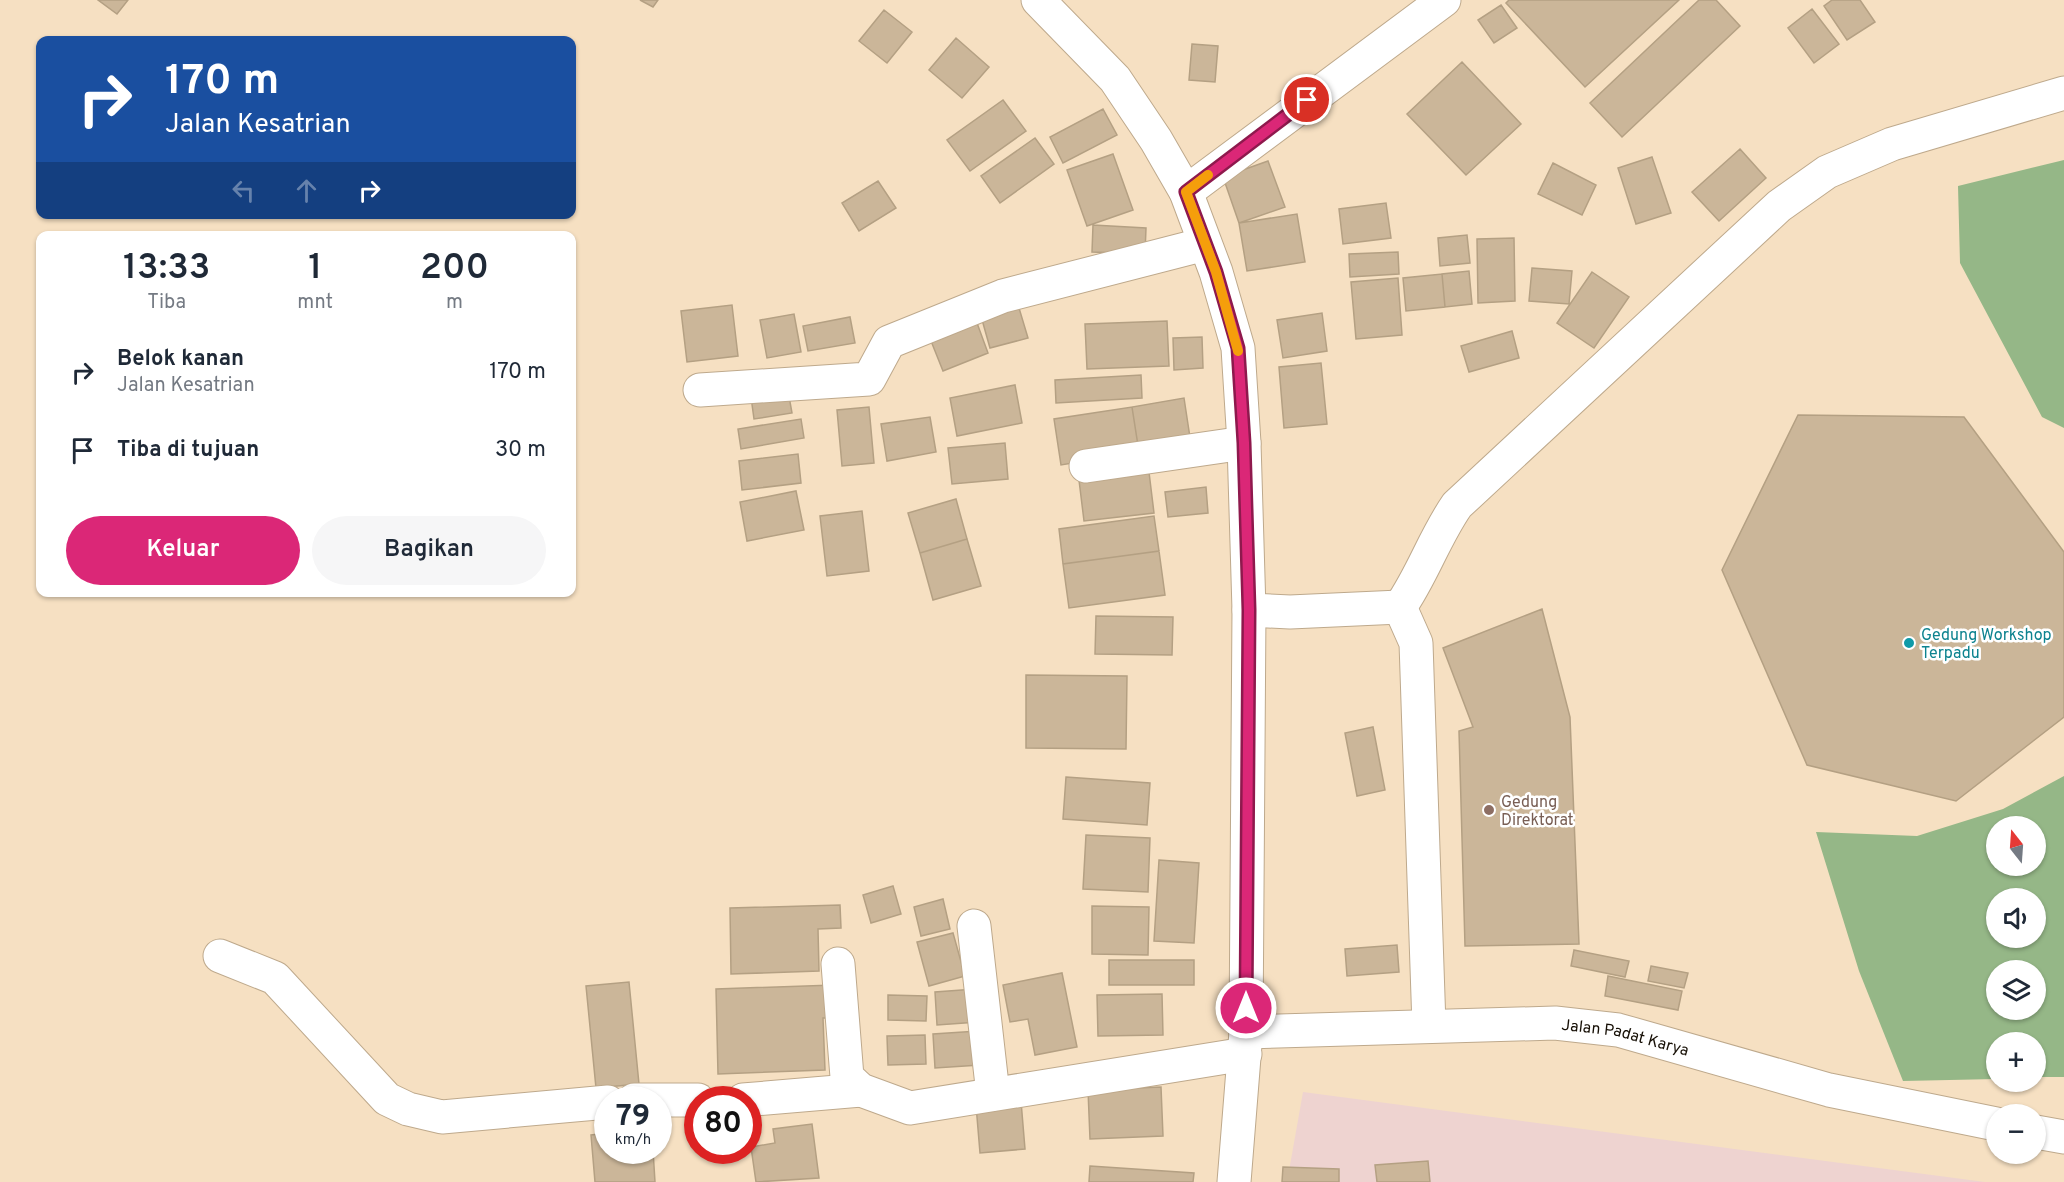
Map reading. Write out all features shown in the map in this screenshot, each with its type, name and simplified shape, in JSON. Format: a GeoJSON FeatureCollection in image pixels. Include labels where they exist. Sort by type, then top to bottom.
{"type":"FeatureCollection","features":[{"type":"Feature","properties":{"kind":"main road"},"geometry":{"type":"LineString","coordinates":[[1038,0],[1115,79],[1156,140],[1186,192],[1238,348],[1244,443],[1249,610],[1245,1043],[1234,1182]]}},
{"type":"Feature","properties":{"kind":"main road"},"geometry":{"type":"LineString","coordinates":[[1186,192],[1444,0]]}},
{"type":"Feature","properties":{"kind":"main road"},"geometry":{"type":"LineString","coordinates":[[1400,607],[1419,580],[1439,531],[1457,505],[1779,206],[1827,172],[1892,144],[2064,93]]}},
{"type":"Feature","properties":{"kind":"main road"},"geometry":{"type":"LineString","coordinates":[[700,390],[869,379],[889,342],[1003,296],[1205,244]]}},
{"type":"Feature","properties":{"kind":"main road"},"geometry":{"type":"LineString","coordinates":[[1086,466],[1244,443]]}},
{"type":"Feature","properties":{"kind":"main road"},"geometry":{"type":"LineString","coordinates":[[1249,610],[1290,612],[1400,607]]}},
{"type":"Feature","properties":{"kind":"main road"},"geometry":{"type":"LineString","coordinates":[[1400,607],[1416,644],[1429,1026]]}},
{"type":"Feature","properties":{"kind":"main road"},"geometry":{"type":"LineString","coordinates":[[974,926],[993,1094]]}},
{"type":"Feature","properties":{"kind":"main road"},"geometry":{"type":"LineString","coordinates":[[220,956],[275,978],[387,1100],[408,1109],[442,1117],[594,1103]]}},
{"type":"Feature","properties":{"kind":"main road"},"geometry":{"type":"LineString","coordinates":[[838,964],[847,1077],[861,1090]]}},
{"type":"Feature","properties":{"kind":"main road","name":"Jalan Padat Karya"},"geometry":{"type":"LineString","coordinates":[[861,1090],[910,1108],[993,1094],[1245,1043],[1429,1026],[1555,1023],[1618,1030],[1829,1090],[1986,1122]]}},
{"type":"Feature","properties":{"kind":"main road"},"geometry":{"type":"LineString","coordinates":[[762,1098],[861,1090]]}},
{"type":"Feature","properties":{"kind":"main road"},"geometry":{"type":"LineString","coordinates":[[2046,1134],[2064,1137]]}},
{"type":"Feature","properties":{"kind":"shaded area"},"geometry":{"type":"Polygon","coordinates":[[[1303,1092],[1985,1182],[1287,1182],[1303,1092]]]}},
{"type":"Feature","properties":{"kind":"green space"},"geometry":{"type":"Polygon","coordinates":[[[2064,160],[2064,428],[2042,417],[1960,263],[1958,186],[2064,160]]]}},
{"type":"Feature","properties":{"kind":"green space"},"geometry":{"type":"Polygon","coordinates":[[[2064,776],[2064,1077],[2046,1077],[2046,1032],[1986,1032],[1986,1079],[1903,1081],[1859,971],[1816,832],[1917,836],[2003,809],[2064,776]]]}},
{"type":"Feature","properties":{"kind":"building"},"geometry":{"type":"Polygon","coordinates":[[[98,0],[128,0],[117,14],[98,0]]]}},
{"type":"Feature","properties":{"kind":"building"},"geometry":{"type":"Polygon","coordinates":[[[640,0],[658,0],[653,7],[640,0]]]}},
{"type":"Feature","properties":{"kind":"building"},"geometry":{"type":"Polygon","coordinates":[[[1509,0],[1679,0],[1585,87],[1506,3],[1509,0]]]}},
{"type":"Feature","properties":{"kind":"building"},"geometry":{"type":"Polygon","coordinates":[[[1699,0],[1716,0],[1740,26],[1622,137],[1590,103],[1699,0]]]}},
{"type":"Feature","properties":{"kind":"building"},"geometry":{"type":"Polygon","coordinates":[[[1832,0],[1860,0],[1875,22],[1847,40],[1824,6],[1832,0]]]}},
{"type":"Feature","properties":{"kind":"building"},"geometry":{"type":"Polygon","coordinates":[[[1501,5],[1517,28],[1494,43],[1478,20],[1501,5]]]}},
{"type":"Feature","properties":{"kind":"building"},"geometry":{"type":"Polygon","coordinates":[[[1812,9],[1839,44],[1814,63],[1788,28],[1812,9]]]}},
{"type":"Feature","properties":{"kind":"building"},"geometry":{"type":"Polygon","coordinates":[[[884,10],[912,32],[887,63],[859,41],[884,10]]]}},
{"type":"Feature","properties":{"kind":"building"},"geometry":{"type":"Polygon","coordinates":[[[956,38],[989,67],[962,98],[929,70],[956,38]]]}},
{"type":"Feature","properties":{"kind":"building"},"geometry":{"type":"Polygon","coordinates":[[[1192,44],[1218,46],[1215,82],[1189,80],[1192,44]]]}},
{"type":"Feature","properties":{"kind":"building"},"geometry":{"type":"Polygon","coordinates":[[[1462,62],[1521,124],[1466,175],[1407,114],[1462,62]]]}},
{"type":"Feature","properties":{"kind":"building"},"geometry":{"type":"Polygon","coordinates":[[[1003,100],[1026,131],[970,171],[947,140],[1003,100]]]}},
{"type":"Feature","properties":{"kind":"building"},"geometry":{"type":"Polygon","coordinates":[[[1103,109],[1117,135],[1063,163],[1050,137],[1103,109]]]}},
{"type":"Feature","properties":{"kind":"building"},"geometry":{"type":"Polygon","coordinates":[[[1035,138],[1054,164],[1000,203],[981,176],[1035,138]]]}},
{"type":"Feature","properties":{"kind":"building"},"geometry":{"type":"Polygon","coordinates":[[[1740,149],[1766,178],[1719,221],[1692,192],[1740,149]]]}},
{"type":"Feature","properties":{"kind":"building"},"geometry":{"type":"Polygon","coordinates":[[[1113,154],[1133,210],[1087,226],[1067,170],[1113,154]]]}},
{"type":"Feature","properties":{"kind":"building"},"geometry":{"type":"Polygon","coordinates":[[[1652,157],[1671,213],[1636,224],[1618,168],[1652,157]]]}},
{"type":"Feature","properties":{"kind":"building"},"geometry":{"type":"Polygon","coordinates":[[[1268,161],[1285,207],[1239,223],[1223,177],[1268,161]]]}},
{"type":"Feature","properties":{"kind":"building"},"geometry":{"type":"Polygon","coordinates":[[[1553,163],[1596,185],[1582,215],[1538,194],[1553,163]]]}},
{"type":"Feature","properties":{"kind":"building"},"geometry":{"type":"Polygon","coordinates":[[[878,181],[896,208],[859,231],[842,203],[878,181]]]}},
{"type":"Feature","properties":{"kind":"building"},"geometry":{"type":"Polygon","coordinates":[[[1386,203],[1391,238],[1343,244],[1339,209],[1386,203]]]}},
{"type":"Feature","properties":{"kind":"building"},"geometry":{"type":"Polygon","coordinates":[[[1297,214],[1305,262],[1247,271],[1239,223],[1297,214]]]}},
{"type":"Feature","properties":{"kind":"building"},"geometry":{"type":"Polygon","coordinates":[[[1093,225],[1146,228],[1145,254],[1092,252],[1093,225]]]}},
{"type":"Feature","properties":{"kind":"building"},"geometry":{"type":"Polygon","coordinates":[[[1467,235],[1470,263],[1440,266],[1438,238],[1467,235]]]}},
{"type":"Feature","properties":{"kind":"building"},"geometry":{"type":"Polygon","coordinates":[[[1514,238],[1515,301],[1478,303],[1477,239],[1514,238]]]}},
{"type":"Feature","properties":{"kind":"building"},"geometry":{"type":"Polygon","coordinates":[[[1398,252],[1399,274],[1350,277],[1349,254],[1398,252]]]}},
{"type":"Feature","properties":{"kind":"building"},"geometry":{"type":"Polygon","coordinates":[[[1532,268],[1572,271],[1569,304],[1529,301],[1532,268]]]}},
{"type":"Feature","properties":{"kind":"building"},"geometry":{"type":"Polygon","coordinates":[[[1469,271],[1472,304],[1445,307],[1442,274],[1469,271]]]}},
{"type":"Feature","properties":{"kind":"building"},"geometry":{"type":"Polygon","coordinates":[[[1592,272],[1629,297],[1594,348],[1557,323],[1592,272]]]}},
{"type":"Feature","properties":{"kind":"building"},"geometry":{"type":"Polygon","coordinates":[[[1442,274],[1445,307],[1406,311],[1403,278],[1442,274]]]}},
{"type":"Feature","properties":{"kind":"building"},"geometry":{"type":"Polygon","coordinates":[[[1398,278],[1402,335],[1356,339],[1351,282],[1398,278]]]}},
{"type":"Feature","properties":{"kind":"building"},"geometry":{"type":"Polygon","coordinates":[[[1016,298],[1028,338],[990,348],[979,309],[1016,298]]]}},
{"type":"Feature","properties":{"kind":"building"},"geometry":{"type":"Polygon","coordinates":[[[732,305],[738,356],[687,362],[681,311],[732,305]]]}},
{"type":"Feature","properties":{"kind":"building"},"geometry":{"type":"Polygon","coordinates":[[[1322,313],[1327,351],[1283,358],[1277,320],[1322,313]]]}},
{"type":"Feature","properties":{"kind":"building"},"geometry":{"type":"Polygon","coordinates":[[[794,314],[801,352],[767,358],[760,320],[794,314]]]}},
{"type":"Feature","properties":{"kind":"building"},"geometry":{"type":"Polygon","coordinates":[[[850,317],[855,343],[808,351],[803,326],[850,317]]]}},
{"type":"Feature","properties":{"kind":"building"},"geometry":{"type":"Polygon","coordinates":[[[1167,321],[1169,366],[1087,369],[1085,324],[1167,321]]]}},
{"type":"Feature","properties":{"kind":"building"},"geometry":{"type":"Polygon","coordinates":[[[977,323],[988,353],[943,371],[931,341],[977,323]]]}},
{"type":"Feature","properties":{"kind":"building"},"geometry":{"type":"Polygon","coordinates":[[[1512,331],[1519,358],[1469,372],[1461,346],[1512,331]]]}},
{"type":"Feature","properties":{"kind":"building"},"geometry":{"type":"Polygon","coordinates":[[[1202,337],[1203,368],[1174,370],[1173,338],[1202,337]]]}},
{"type":"Feature","properties":{"kind":"building"},"geometry":{"type":"Polygon","coordinates":[[[1321,363],[1327,424],[1284,428],[1279,367],[1321,363]]]}},
{"type":"Feature","properties":{"kind":"building"},"geometry":{"type":"Polygon","coordinates":[[[1141,375],[1142,398],[1056,403],[1055,380],[1141,375]]]}},
{"type":"Feature","properties":{"kind":"building"},"geometry":{"type":"Polygon","coordinates":[[[1015,385],[1022,423],[957,436],[950,398],[1015,385]]]}},
{"type":"Feature","properties":{"kind":"building"},"geometry":{"type":"Polygon","coordinates":[[[788,391],[792,413],[754,419],[751,397],[788,391]]]}},
{"type":"Feature","properties":{"kind":"building"},"geometry":{"type":"Polygon","coordinates":[[[1184,398],[1191,444],[1139,452],[1132,407],[1184,398]]]}},
{"type":"Feature","properties":{"kind":"building"},"geometry":{"type":"Polygon","coordinates":[[[869,407],[874,463],[842,466],[837,410],[869,407]]]}},
{"type":"Feature","properties":{"kind":"building"},"geometry":{"type":"Polygon","coordinates":[[[1132,407],[1139,452],[1061,465],[1054,419],[1132,407]]]}},
{"type":"Feature","properties":{"kind":"building","name":"Gedung Workshop Terpadu"},"geometry":{"type":"Polygon","coordinates":[[[1798,415],[1964,417],[2064,552],[2064,717],[1956,801],[1807,765],[1722,570],[1798,415]]]}},
{"type":"Feature","properties":{"kind":"building"},"geometry":{"type":"Polygon","coordinates":[[[930,417],[936,452],[887,461],[881,424],[930,417]]]}},
{"type":"Feature","properties":{"kind":"building"},"geometry":{"type":"Polygon","coordinates":[[[801,419],[804,438],[741,449],[738,429],[801,419]]]}},
{"type":"Feature","properties":{"kind":"building"},"geometry":{"type":"Polygon","coordinates":[[[1005,443],[1008,479],[952,484],[948,448],[1005,443]]]}},
{"type":"Feature","properties":{"kind":"building"},"geometry":{"type":"Polygon","coordinates":[[[798,454],[801,483],[742,490],[739,461],[798,454]]]}},
{"type":"Feature","properties":{"kind":"building"},"geometry":{"type":"Polygon","coordinates":[[[1148,464],[1154,513],[1084,521],[1078,472],[1148,464]]]}},
{"type":"Feature","properties":{"kind":"building"},"geometry":{"type":"Polygon","coordinates":[[[1206,487],[1208,513],[1168,517],[1165,492],[1206,487]]]}},
{"type":"Feature","properties":{"kind":"building"},"geometry":{"type":"Polygon","coordinates":[[[796,491],[804,530],[747,541],[740,502],[796,491]]]}},
{"type":"Feature","properties":{"kind":"building"},"geometry":{"type":"Polygon","coordinates":[[[956,499],[967,539],[920,553],[908,513],[956,499]]]}},
{"type":"Feature","properties":{"kind":"building"},"geometry":{"type":"Polygon","coordinates":[[[862,511],[869,571],[827,576],[820,516],[862,511]]]}},
{"type":"Feature","properties":{"kind":"building"},"geometry":{"type":"Polygon","coordinates":[[[1154,516],[1159,551],[1063,564],[1059,529],[1154,516]]]}},
{"type":"Feature","properties":{"kind":"building"},"geometry":{"type":"Polygon","coordinates":[[[967,539],[981,586],[933,600],[920,553],[967,539]]]}},
{"type":"Feature","properties":{"kind":"building"},"geometry":{"type":"Polygon","coordinates":[[[1159,551],[1165,595],[1069,608],[1063,564],[1159,551]]]}},
{"type":"Feature","properties":{"kind":"building"},"geometry":{"type":"Polygon","coordinates":[[[1542,609],[1570,717],[1579,944],[1465,946],[1459,731],[1473,727],[1443,648],[1542,609]]]}},
{"type":"Feature","properties":{"kind":"building"},"geometry":{"type":"Polygon","coordinates":[[[1096,616],[1173,617],[1172,655],[1095,654],[1096,616]]]}},
{"type":"Feature","properties":{"kind":"building"},"geometry":{"type":"Polygon","coordinates":[[[1026,675],[1127,676],[1126,749],[1026,748],[1026,675]]]}},
{"type":"Feature","properties":{"kind":"building"},"geometry":{"type":"Polygon","coordinates":[[[1373,727],[1385,790],[1357,796],[1345,733],[1373,727]]]}},
{"type":"Feature","properties":{"kind":"building"},"geometry":{"type":"Polygon","coordinates":[[[1066,777],[1150,783],[1147,825],[1063,819],[1066,777]]]}},
{"type":"Feature","properties":{"kind":"building"},"geometry":{"type":"Polygon","coordinates":[[[1086,835],[1150,838],[1148,892],[1083,889],[1086,835]]]}},
{"type":"Feature","properties":{"kind":"building"},"geometry":{"type":"Polygon","coordinates":[[[1159,860],[1199,863],[1194,943],[1154,941],[1159,860]]]}},
{"type":"Feature","properties":{"kind":"building"},"geometry":{"type":"Polygon","coordinates":[[[893,886],[901,914],[871,923],[863,895],[893,886]]]}},
{"type":"Feature","properties":{"kind":"building"},"geometry":{"type":"Polygon","coordinates":[[[943,899],[950,929],[921,936],[914,907],[943,899]]]}},
{"type":"Feature","properties":{"kind":"building"},"geometry":{"type":"Polygon","coordinates":[[[840,905],[841,928],[818,929],[819,971],[731,974],[730,908],[840,905]]]}},
{"type":"Feature","properties":{"kind":"building"},"geometry":{"type":"Polygon","coordinates":[[[1092,906],[1149,907],[1148,955],[1092,954],[1092,906]]]}},
{"type":"Feature","properties":{"kind":"building"},"geometry":{"type":"Polygon","coordinates":[[[953,933],[965,976],[929,986],[917,942],[953,933]]]}},
{"type":"Feature","properties":{"kind":"building"},"geometry":{"type":"Polygon","coordinates":[[[1397,945],[1399,972],[1347,976],[1345,949],[1397,945]]]}},
{"type":"Feature","properties":{"kind":"building"},"geometry":{"type":"Polygon","coordinates":[[[1574,950],[1629,961],[1625,977],[1571,966],[1574,950]]]}},
{"type":"Feature","properties":{"kind":"building"},"geometry":{"type":"Polygon","coordinates":[[[1109,960],[1194,960],[1194,985],[1109,985],[1109,960]]]}},
{"type":"Feature","properties":{"kind":"building"},"geometry":{"type":"Polygon","coordinates":[[[1651,966],[1688,973],[1684,988],[1648,981],[1651,966]]]}},
{"type":"Feature","properties":{"kind":"building"},"geometry":{"type":"Polygon","coordinates":[[[1062,973],[1077,1047],[1035,1055],[1028,1019],[1010,1022],[1003,985],[1062,973]]]}},
{"type":"Feature","properties":{"kind":"building"},"geometry":{"type":"Polygon","coordinates":[[[1608,976],[1682,991],[1678,1010],[1605,996],[1608,976]]]}},
{"type":"Feature","properties":{"kind":"building"},"geometry":{"type":"Polygon","coordinates":[[[629,982],[639,1084],[596,1086],[586,986],[629,982]]]}},
{"type":"Feature","properties":{"kind":"building"},"geometry":{"type":"Polygon","coordinates":[[[834,985],[835,1018],[823,1018],[825,1070],[718,1074],[716,989],[834,985]]]}},
{"type":"Feature","properties":{"kind":"building"},"geometry":{"type":"Polygon","coordinates":[[[975,989],[978,1022],[937,1025],[935,992],[975,989]]]}},
{"type":"Feature","properties":{"kind":"building"},"geometry":{"type":"Polygon","coordinates":[[[1162,994],[1163,1035],[1098,1036],[1097,995],[1162,994]]]}},
{"type":"Feature","properties":{"kind":"building"},"geometry":{"type":"Polygon","coordinates":[[[888,995],[927,996],[926,1021],[888,1020],[888,995]]]}},
{"type":"Feature","properties":{"kind":"building"},"geometry":{"type":"Polygon","coordinates":[[[978,1031],[980,1065],[935,1068],[933,1034],[978,1031]]]}},
{"type":"Feature","properties":{"kind":"building"},"geometry":{"type":"Polygon","coordinates":[[[925,1035],[926,1064],[888,1065],[887,1036],[925,1035]]]}},
{"type":"Feature","properties":{"kind":"building"},"geometry":{"type":"Polygon","coordinates":[[[1161,1087],[1163,1136],[1090,1139],[1088,1090],[1161,1087]]]}},
{"type":"Feature","properties":{"kind":"building"},"geometry":{"type":"Polygon","coordinates":[[[1021,1101],[1025,1149],[980,1153],[976,1105],[1021,1101]]]}},
{"type":"Feature","properties":{"kind":"building"},"geometry":{"type":"Polygon","coordinates":[[[812,1124],[819,1178],[756,1182],[753,1164],[762,1164],[762,1145],[775,1143],[773,1129],[812,1124]]]}},
{"type":"Feature","properties":{"kind":"building"},"geometry":{"type":"Polygon","coordinates":[[[591,1135],[594,1135],[594,1164],[654,1164],[655,1182],[595,1182],[591,1135]]]}},
{"type":"Feature","properties":{"kind":"building"},"geometry":{"type":"Polygon","coordinates":[[[1428,1161],[1430,1182],[1377,1182],[1375,1165],[1428,1161]]]}},
{"type":"Feature","properties":{"kind":"building"},"geometry":{"type":"Polygon","coordinates":[[[1090,1166],[1194,1173],[1193,1182],[1089,1182],[1090,1166]]]}},
{"type":"Feature","properties":{"kind":"building"},"geometry":{"type":"Polygon","coordinates":[[[1283,1167],[1339,1169],[1339,1182],[1282,1182],[1283,1167]]]}},
{"type":"Feature","properties":{"kind":"slow traffic"},"geometry":{"type":"LineString","coordinates":[[1208,175],[1186,192],[1216,272],[1238,351]]}},
{"type":"Feature","properties":{"kind":"place","name":"Gedung Workshop Terpadu"},"geometry":{"type":"Point","coordinates":[1909,643]}},
{"type":"Feature","properties":{"kind":"place","name":"Gedung Direktorat"},"geometry":{"type":"Point","coordinates":[1489,810]}},
{"type":"Feature","properties":{"kind":"route"},"geometry":{"type":"LineString","coordinates":[[1246,1008],[1249,610],[1244,443],[1238,348],[1216,272],[1186,192],[1307,100]]}}]}
